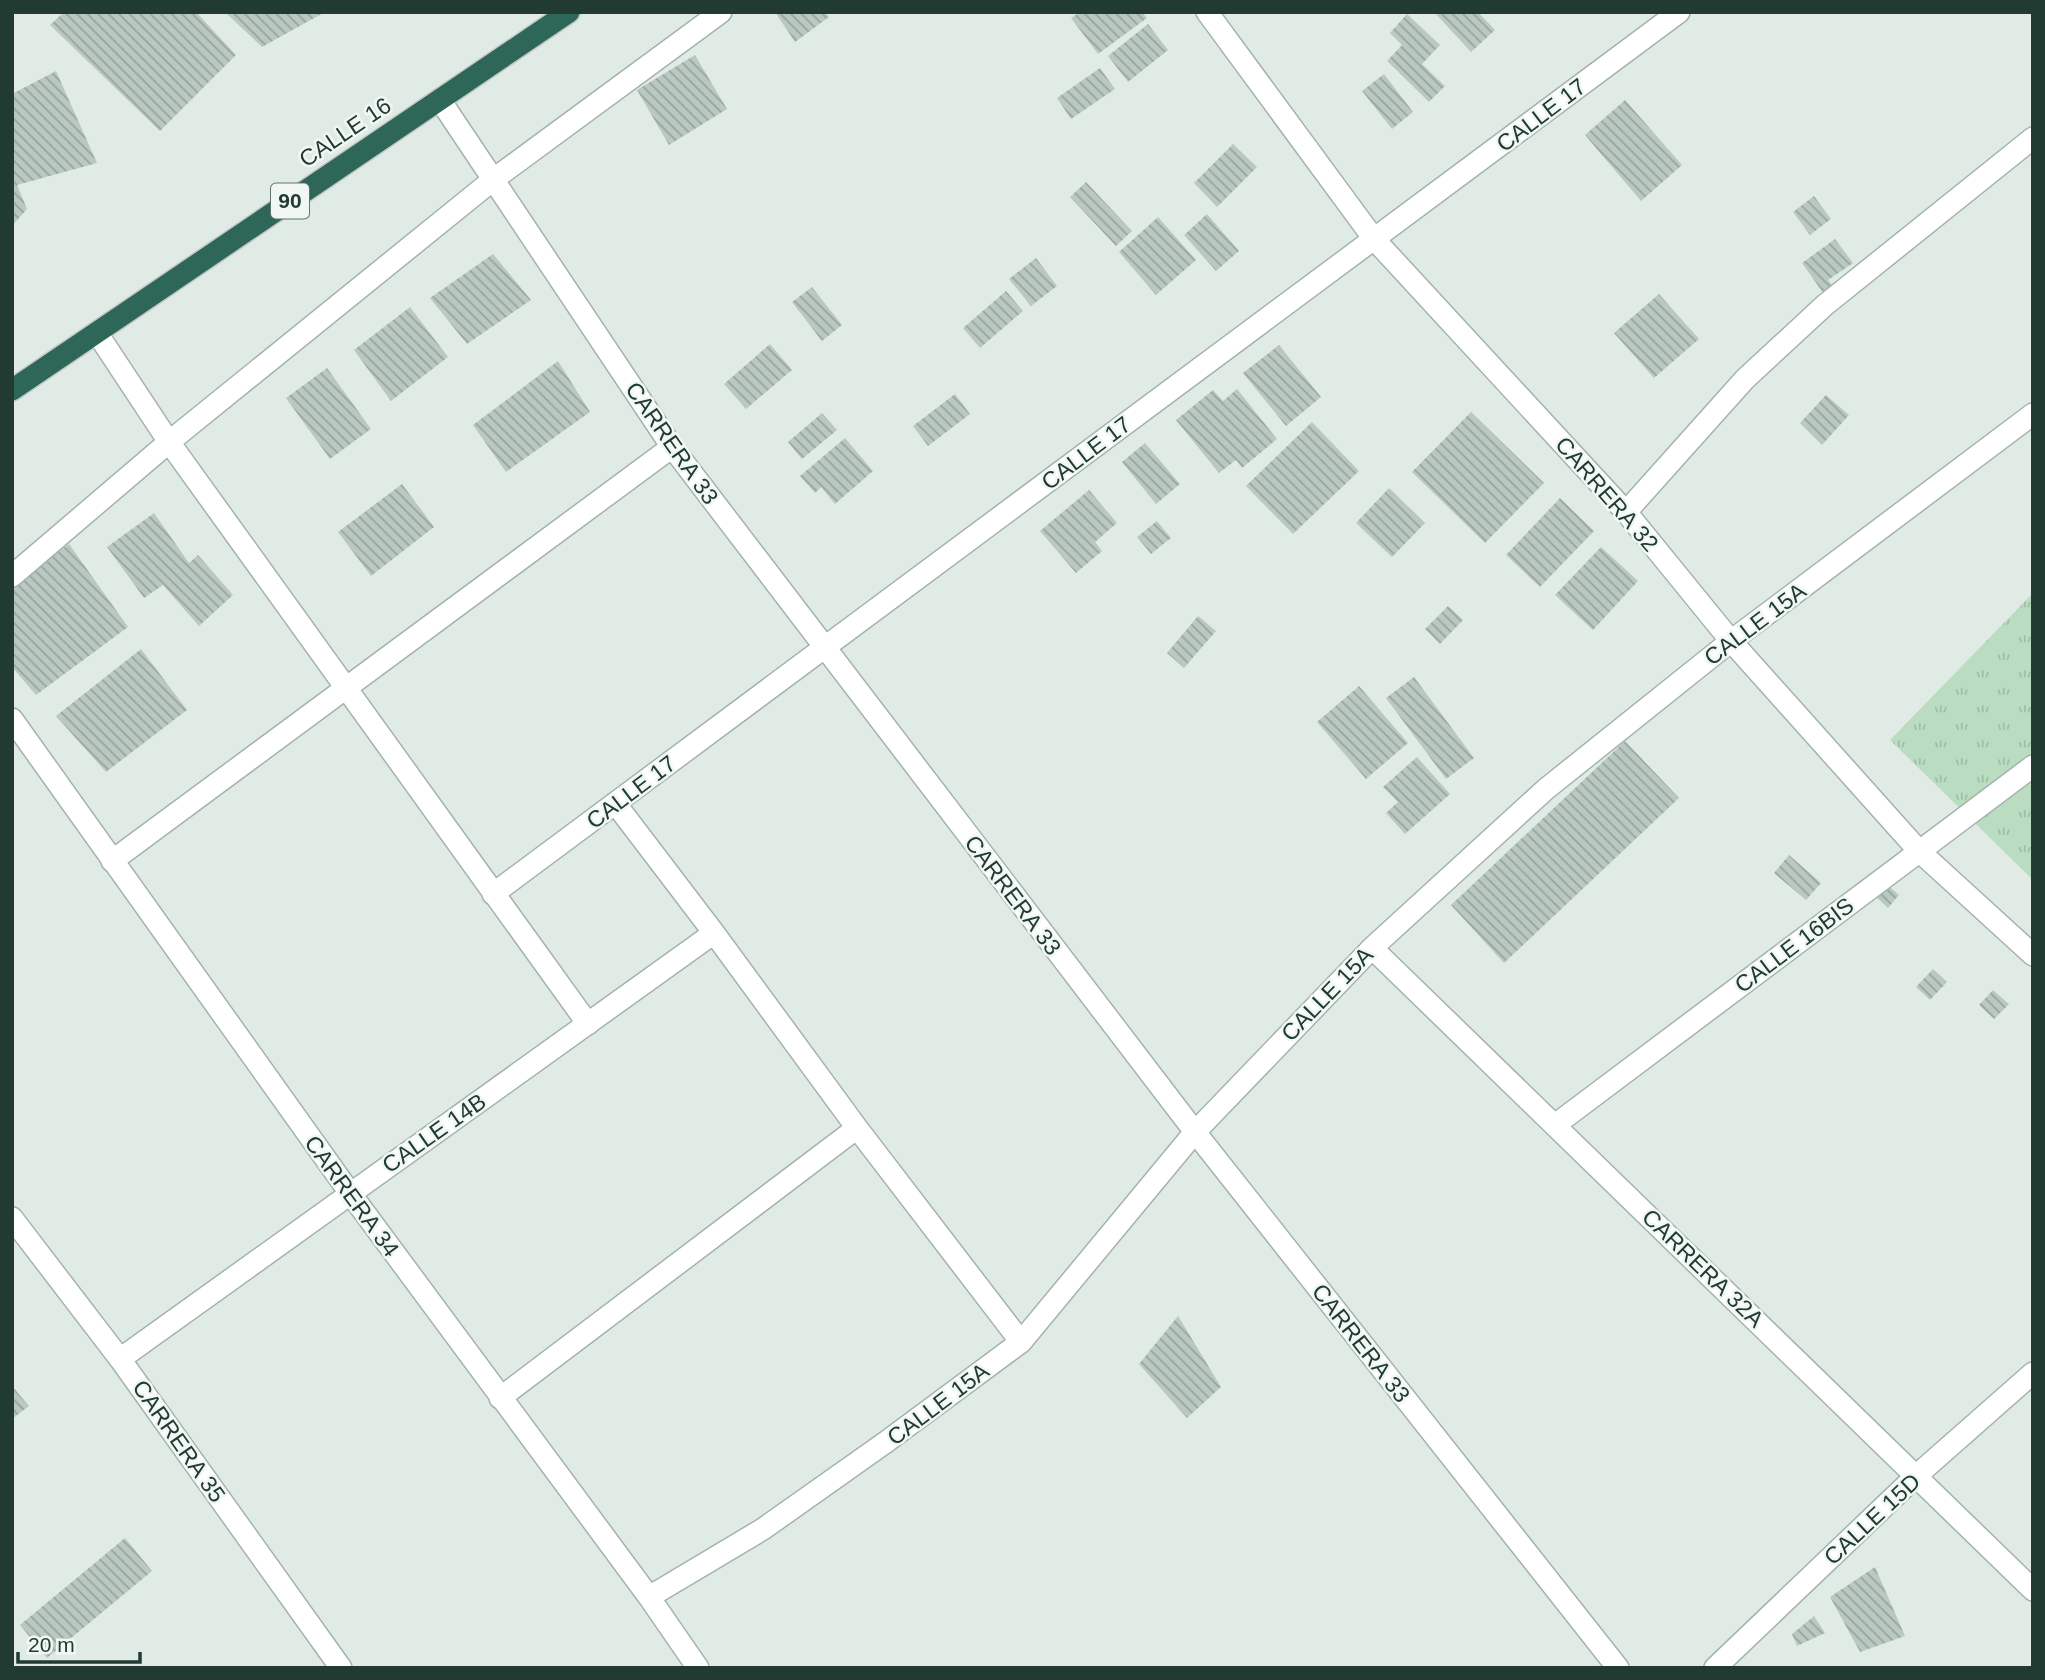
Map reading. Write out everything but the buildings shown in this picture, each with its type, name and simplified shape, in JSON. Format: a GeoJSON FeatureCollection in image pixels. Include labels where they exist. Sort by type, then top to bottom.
{"type":"FeatureCollection","features":[{"type":"Feature","properties":{"kind":"highway","name":"CALLE 16"},"geometry":{"type":"LineString","coordinates":[[12,390],[569,12]]}},
{"type":"Feature","properties":{"kind":"street"},"geometry":{"type":"LineString","coordinates":[[12,576],[169,442],[494,180],[721,12]]}},
{"type":"Feature","properties":{"kind":"street","name":"CARRERA 32"},"geometry":{"type":"LineString","coordinates":[[1207,12],[1374,239],[1626,512],[1731,641],[1919,851],[2033,955]]}},
{"type":"Feature","properties":{"kind":"street","name":"CALLE 17"},"geometry":{"type":"LineString","coordinates":[[494,894],[1679,12]]}},
{"type":"Feature","properties":{"kind":"street","name":"CARRERA 33"},"geometry":{"type":"LineString","coordinates":[[440,100],[671,447],[1195,1132],[1618,1668]]}},
{"type":"Feature","properties":{"kind":"street"},"geometry":{"type":"LineString","coordinates":[[1626,512],[1745,379],[1825,305],[2033,138]]}},
{"type":"Feature","properties":{"kind":"street"},"geometry":{"type":"LineString","coordinates":[[97,332],[169,442],[588,1024]]}},
{"type":"Feature","properties":{"kind":"street","name":"CALLE 15A"},"geometry":{"type":"LineString","coordinates":[[649,1597],[763,1529],[1021,1342],[1195,1132],[1372,948],[1546,789],[1731,641],[2033,414]]}},
{"type":"Feature","properties":{"kind":"street"},"geometry":{"type":"LineString","coordinates":[[112,861],[671,447]]}},
{"type":"Feature","properties":{"kind":"street","name":"CARRERA 34"},"geometry":{"type":"LineString","coordinates":[[12,719],[350,1193],[649,1597],[698,1668]]}},
{"type":"Feature","properties":{"kind":"street","name":"CALLE 16BIS"},"geometry":{"type":"LineString","coordinates":[[1555,1125],[2033,765]]}},
{"type":"Feature","properties":{"kind":"street"},"geometry":{"type":"LineString","coordinates":[[615,803],[857,1128],[1021,1342]]}},
{"type":"Feature","properties":{"kind":"street","name":"CALLE 14B"},"geometry":{"type":"LineString","coordinates":[[120,1359],[714,933]]}},
{"type":"Feature","properties":{"kind":"street","name":"CARRERA 32A"},"geometry":{"type":"LineString","coordinates":[[1372,948],[2033,1590]]}},
{"type":"Feature","properties":{"kind":"street"},"geometry":{"type":"LineString","coordinates":[[500,1398],[857,1128]]}},
{"type":"Feature","properties":{"kind":"street","name":"CARRERA 35"},"geometry":{"type":"LineString","coordinates":[[12,1218],[120,1359],[341,1668]]}},
{"type":"Feature","properties":{"kind":"street","name":"CALLE 15D"},"geometry":{"type":"LineString","coordinates":[[1715,1668],[1916,1476],[2033,1373]]}},
{"type":"Feature","properties":{"kind":"green space"},"geometry":{"type":"Polygon","coordinates":[[[2033,593],[2033,880],[1890,740],[2033,593]]]}}]}
